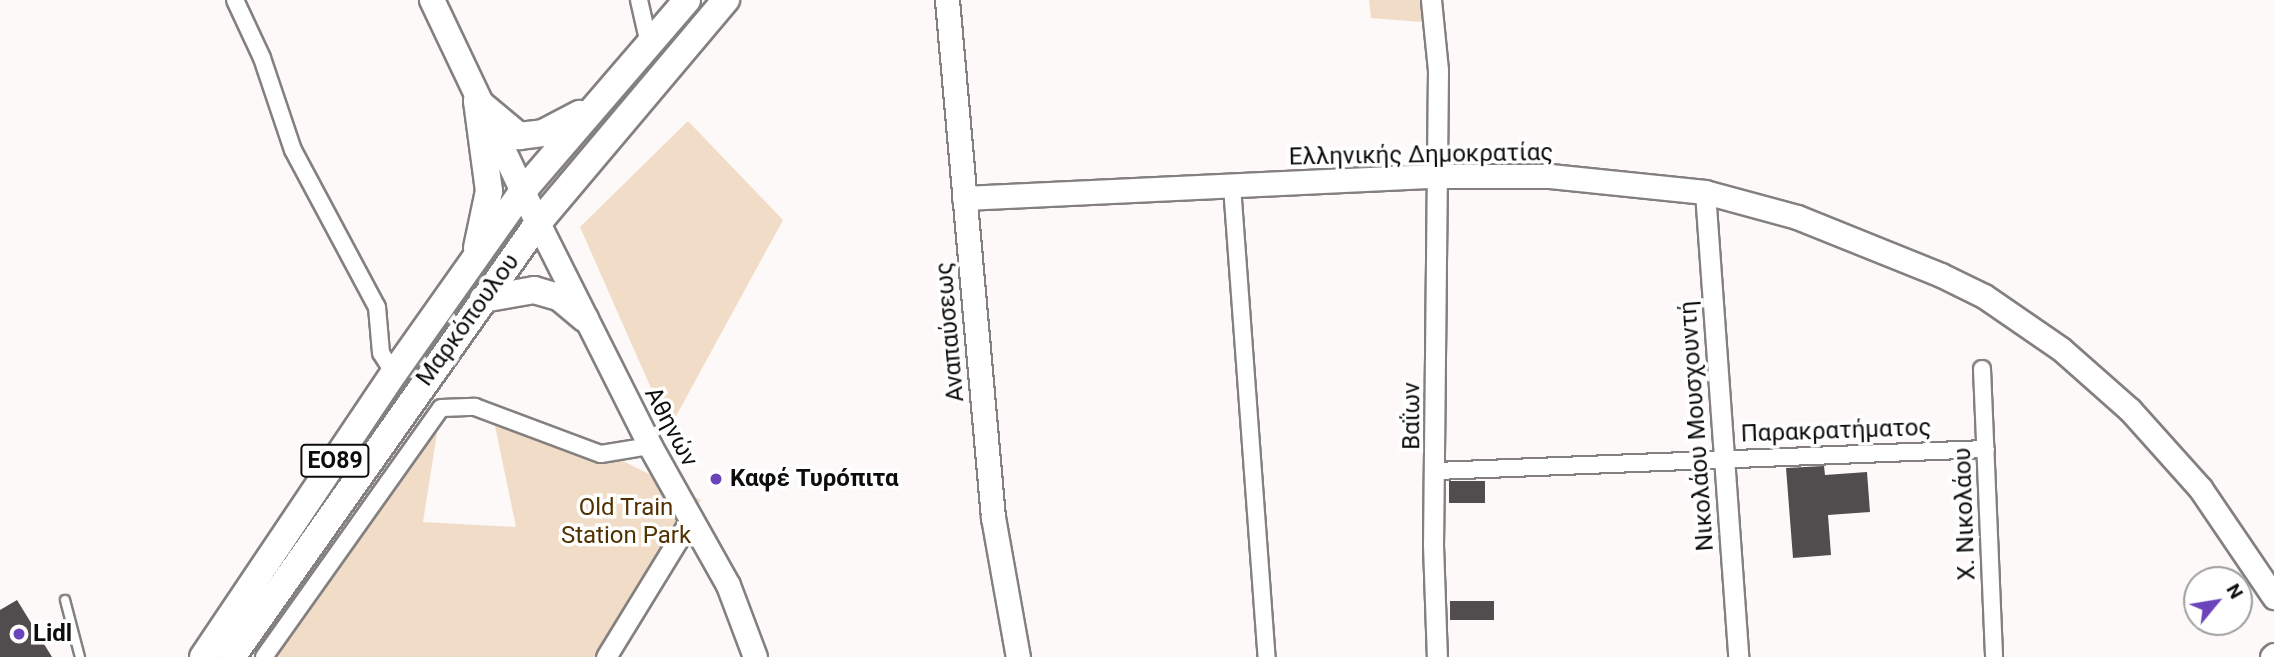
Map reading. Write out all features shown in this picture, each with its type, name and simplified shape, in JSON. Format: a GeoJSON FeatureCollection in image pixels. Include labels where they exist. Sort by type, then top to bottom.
{"type":"FeatureCollection","features":[{"type":"Feature","properties":{"kind":"highway","name":"Μαρκόπουλου"},"geometry":{"type":"LineString","coordinates":[[203,657],[394,373],[522,192],[687,0]]}},
{"type":"Feature","properties":{"kind":"highway","name":"Μαρκόπουλου"},"geometry":{"type":"LineString","coordinates":[[232,657],[538,223],[726,0]]}},
{"type":"Feature","properties":{"kind":"highway"},"geometry":{"type":"LineString","coordinates":[[477,101],[505,128],[531,136],[556,128],[600,100]]}},
{"type":"Feature","properties":{"kind":"highway","name":"ΕΟ89"},"geometry":{"type":"LineString","coordinates":[[471,267],[489,191],[477,101]]}},
{"type":"Feature","properties":{"kind":"highway"},"geometry":{"type":"LineString","coordinates":[[483,299],[534,290],[559,298],[585,319]]}},
{"type":"Feature","properties":{"kind":"main road","name":"ΕΟ89"},"geometry":{"type":"LineString","coordinates":[[432,0],[477,101],[538,223]]}},
{"type":"Feature","properties":{"kind":"main road","name":"Αναπαύσεως"},"geometry":{"type":"LineString","coordinates":[[947,0],[993,517],[1018,657]]}},
{"type":"Feature","properties":{"kind":"main road","name":"Ελληνικής Δημοκρατίας"},"geometry":{"type":"LineString","coordinates":[[964,198],[1438,176],[1550,176],[1704,192],[1797,217],[1886,250],[1984,296],[2031,326],[2099,380],[2200,488],[2274,597]]}},
{"type":"Feature","properties":{"kind":"main road","name":"Αθηνών"},"geometry":{"type":"LineString","coordinates":[[538,223],[650,446],[728,585],[755,657]]}},
{"type":"Feature","properties":{"kind":"street"},"geometry":{"type":"LineString","coordinates":[[235,0],[262,58],[293,150],[377,307],[381,353],[394,373]]}},
{"type":"Feature","properties":{"kind":"street"},"geometry":{"type":"LineString","coordinates":[[639,0],[649,44]]}},
{"type":"Feature","properties":{"kind":"street","name":"Βαΐων"},"geometry":{"type":"LineString","coordinates":[[1431,0],[1438,70],[1437,657]]}},
{"type":"Feature","properties":{"kind":"street"},"geometry":{"type":"LineString","coordinates":[[1232,186],[1267,657]]}},
{"type":"Feature","properties":{"kind":"street","name":"Νικολάου Μουσχουντή"},"geometry":{"type":"LineString","coordinates":[[1704,192],[1738,657]]}},
{"type":"Feature","properties":{"kind":"street","name":"Χ. Νικολάου"},"geometry":{"type":"LineString","coordinates":[[1982,369],[1994,657]]}},
{"type":"Feature","properties":{"kind":"street"},"geometry":{"type":"LineString","coordinates":[[264,657],[441,408],[475,407],[601,454],[650,446]]}},
{"type":"Feature","properties":{"kind":"street","name":"Παρακρατήματος"},"geometry":{"type":"LineString","coordinates":[[1436,471],[1986,449]]}},
{"type":"Feature","properties":{"kind":"street"},"geometry":{"type":"LineString","coordinates":[[606,657],[691,520]]}},
{"type":"Feature","properties":{"kind":"lane"},"geometry":{"type":"LineString","coordinates":[[65,600],[80,657]]}},
{"type":"Feature","properties":{"kind":"green space"},"geometry":{"type":"Polygon","coordinates":[[[1369,0],[1420,0],[1422,22],[1371,18],[1369,0]]]}},
{"type":"Feature","properties":{"kind":"green space"},"geometry":{"type":"Polygon","coordinates":[[[688,121],[783,220],[669,429],[580,227],[688,121]]]}},
{"type":"Feature","properties":{"kind":"green space","name":"Old Train Station Park"},"geometry":{"type":"Polygon","coordinates":[[[441,408],[423,522],[516,527],[494,421],[609,454],[701,500],[595,657],[267,657],[441,408]]]}},
{"type":"Feature","properties":{"kind":"building"},"geometry":{"type":"Polygon","coordinates":[[[1824,466],[1825,475],[1867,472],[1870,512],[1828,515],[1831,555],[1793,558],[1786,468],[1824,466]]]}},
{"type":"Feature","properties":{"kind":"building"},"geometry":{"type":"Polygon","coordinates":[[[1449,481],[1485,481],[1485,503],[1449,503],[1449,481]]]}},
{"type":"Feature","properties":{"kind":"building","name":"Lidl"},"geometry":{"type":"Polygon","coordinates":[[[17,600],[52,657],[0,657],[0,610],[17,600]]]}},
{"type":"Feature","properties":{"kind":"building"},"geometry":{"type":"Polygon","coordinates":[[[1450,601],[1494,601],[1494,620],[1450,620],[1450,601]]]}},
{"type":"Feature","properties":{"kind":"place","name":"Καφέ Τυρóπιτα"},"geometry":{"type":"Point","coordinates":[716,479]}},
{"type":"Feature","properties":{"kind":"place","name":"Lidl"},"geometry":{"type":"Point","coordinates":[19,634]}}]}
